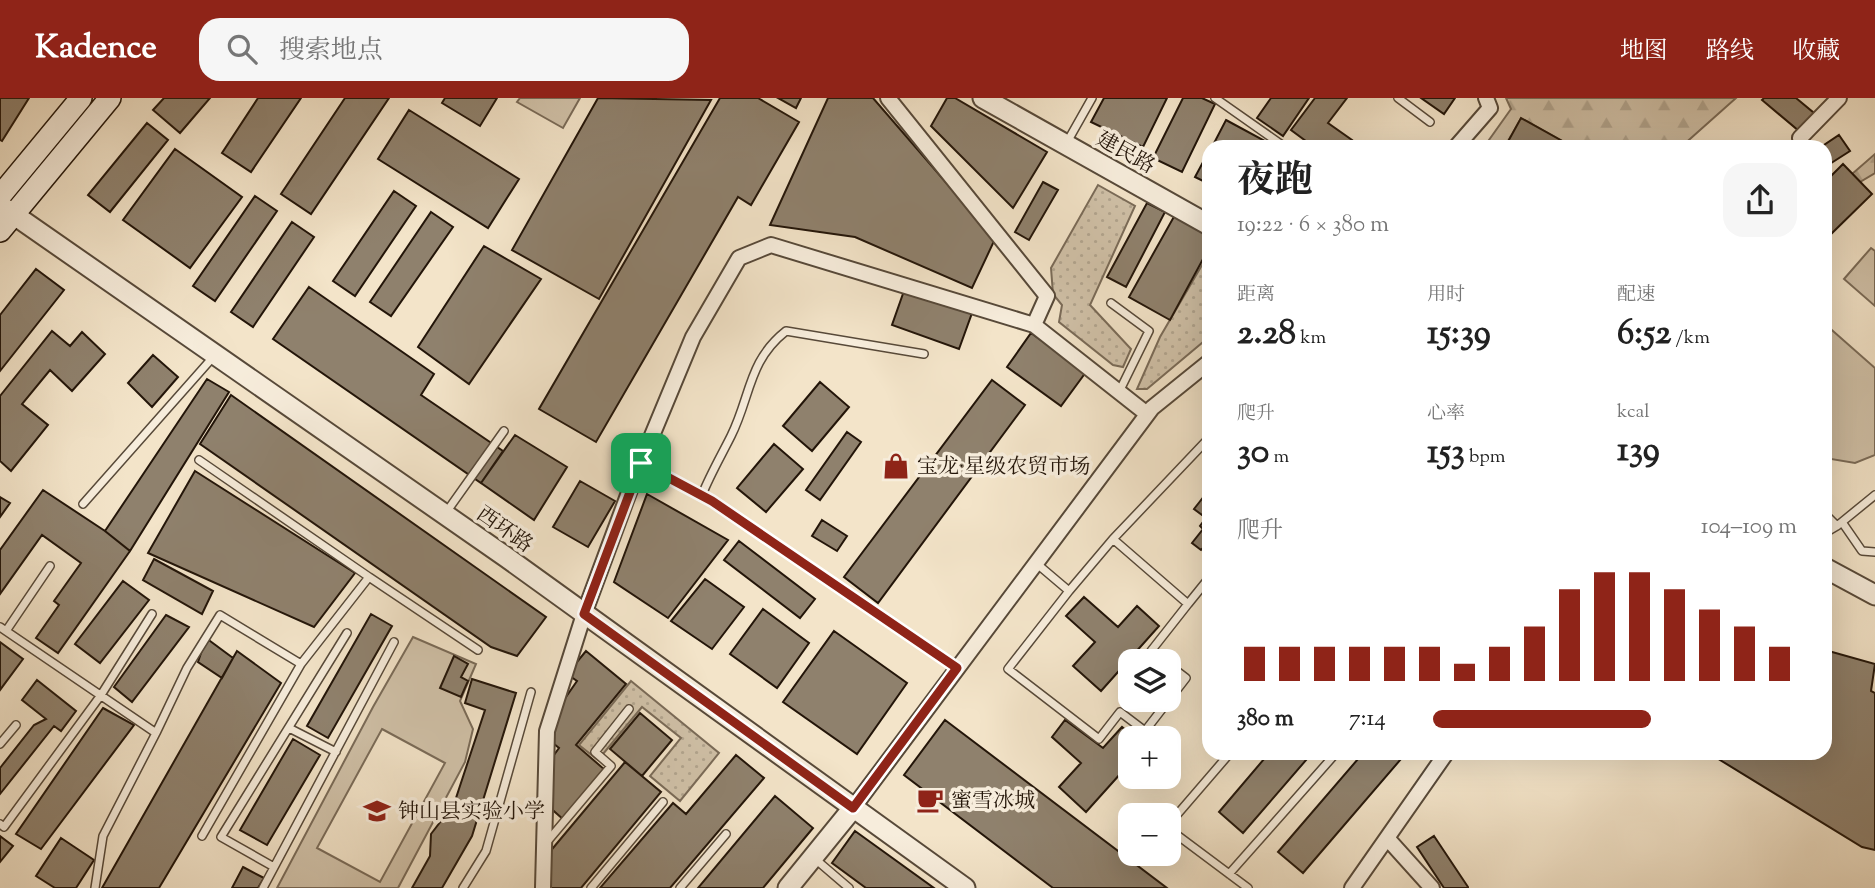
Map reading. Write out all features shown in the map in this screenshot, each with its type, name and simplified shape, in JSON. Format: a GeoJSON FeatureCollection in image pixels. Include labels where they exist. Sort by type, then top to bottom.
{"type":"FeatureCollection","features":[{"type":"Feature","properties":{"kind":"main road"},"geometry":{"type":"LineString","coordinates":[[0,196],[81,98]]}},
{"type":"Feature","properties":{"kind":"main road"},"geometry":{"type":"LineString","coordinates":[[4,217],[110,98]]}},
{"type":"Feature","properties":{"kind":"street"},"geometry":{"type":"LineString","coordinates":[[888,98],[1047,296],[1034,325]]}},
{"type":"Feature","properties":{"kind":"street","name":"建民路"},"geometry":{"type":"LineString","coordinates":[[983,98],[1202,221]]}},
{"type":"Feature","properties":{"kind":"street"},"geometry":{"type":"LineString","coordinates":[[1463,140],[1490,108],[1486,98]]}},
{"type":"Feature","properties":{"kind":"street"},"geometry":{"type":"LineString","coordinates":[[1800,140],[1839,98]]}},
{"type":"Feature","properties":{"kind":"street","name":"西环路"},"geometry":{"type":"LineString","coordinates":[[4,217],[215,355],[584,614],[965,888]]}},
{"type":"Feature","properties":{"kind":"street"},"geometry":{"type":"LineString","coordinates":[[543,888],[547,731],[584,614],[641,463],[693,337],[739,258],[771,245],[1034,325],[1147,414]]}},
{"type":"Feature","properties":{"kind":"street"},"geometry":{"type":"LineString","coordinates":[[788,888],[853,808],[1147,414],[1202,368]]}},
{"type":"Feature","properties":{"kind":"street"},"geometry":{"type":"LineString","coordinates":[[1832,572],[1875,595]]}},
{"type":"Feature","properties":{"kind":"street"},"geometry":{"type":"LineString","coordinates":[[1352,888],[1441,760]]}},
{"type":"Feature","properties":{"kind":"street"},"geometry":{"type":"LineString","coordinates":[[1387,838],[1432,888]]}},
{"type":"Feature","properties":{"kind":"lane"},"geometry":{"type":"LineString","coordinates":[[1066,144],[1093,98]]}},
{"type":"Feature","properties":{"kind":"lane"},"geometry":{"type":"LineString","coordinates":[[1215,98],[1275,140]]}},
{"type":"Feature","properties":{"kind":"lane"},"geometry":{"type":"LineString","coordinates":[[1398,98],[1430,122]]}},
{"type":"Feature","properties":{"kind":"lane"},"geometry":{"type":"LineString","coordinates":[[1111,303],[1149,331],[1119,392]]}},
{"type":"Feature","properties":{"kind":"lane"},"geometry":{"type":"LineString","coordinates":[[702,495],[709,476],[732,435],[755,368],[776,339],[786,331],[924,354]]}},
{"type":"Feature","properties":{"kind":"lane"},"geometry":{"type":"LineString","coordinates":[[83,504],[215,355]]}},
{"type":"Feature","properties":{"kind":"lane"},"geometry":{"type":"LineString","coordinates":[[444,515],[504,431]]}},
{"type":"Feature","properties":{"kind":"lane"},"geometry":{"type":"LineString","coordinates":[[1160,712],[1145,731],[1120,712],[1099,739],[1009,669],[1113,539],[1202,445]]}},
{"type":"Feature","properties":{"kind":"lane"},"geometry":{"type":"LineString","coordinates":[[199,460],[478,650]]}},
{"type":"Feature","properties":{"kind":"lane"},"geometry":{"type":"LineString","coordinates":[[641,463],[702,495],[957,668]]}},
{"type":"Feature","properties":{"kind":"lane"},"geometry":{"type":"LineString","coordinates":[[1832,529],[1875,495]]}},
{"type":"Feature","properties":{"kind":"lane"},"geometry":{"type":"LineString","coordinates":[[1832,519],[1863,551],[1875,552]]}},
{"type":"Feature","properties":{"kind":"lane"},"geometry":{"type":"LineString","coordinates":[[1113,539],[1188,604]]}},
{"type":"Feature","properties":{"kind":"lane"},"geometry":{"type":"LineString","coordinates":[[1036,563],[1069,591]]}},
{"type":"Feature","properties":{"kind":"lane"},"geometry":{"type":"LineString","coordinates":[[50,566],[3,629],[156,733]]}},
{"type":"Feature","properties":{"kind":"lane"},"geometry":{"type":"LineString","coordinates":[[202,836],[301,664],[369,577]]}},
{"type":"Feature","properties":{"kind":"lane"},"geometry":{"type":"LineString","coordinates":[[1153,649],[1202,587]]}},
{"type":"Feature","properties":{"kind":"lane"},"geometry":{"type":"LineString","coordinates":[[0,824],[4,827],[101,695],[152,614]]}},
{"type":"Feature","properties":{"kind":"lane"},"geometry":{"type":"LineString","coordinates":[[95,888],[103,836],[187,668],[220,615],[301,664]]}},
{"type":"Feature","properties":{"kind":"lane"},"geometry":{"type":"LineString","coordinates":[[274,867],[222,837],[347,633]]}},
{"type":"Feature","properties":{"kind":"lane"},"geometry":{"type":"LineString","coordinates":[[262,888],[394,642]]}},
{"type":"Feature","properties":{"kind":"lane"},"geometry":{"type":"LineString","coordinates":[[463,888],[486,851],[531,692]]}},
{"type":"Feature","properties":{"kind":"lane"},"geometry":{"type":"LineString","coordinates":[[544,847],[611,765],[595,752],[629,709]]}},
{"type":"Feature","properties":{"kind":"lane"},"geometry":{"type":"LineString","coordinates":[[0,744],[16,725]]}},
{"type":"Feature","properties":{"kind":"lane"},"geometry":{"type":"LineString","coordinates":[[289,727],[335,752]]}},
{"type":"Feature","properties":{"kind":"lane"},"geometry":{"type":"LineString","coordinates":[[1181,810],[1224,760]]}},
{"type":"Feature","properties":{"kind":"lane"},"geometry":{"type":"LineString","coordinates":[[1229,874],[1330,760]]}},
{"type":"Feature","properties":{"kind":"lane"},"geometry":{"type":"LineString","coordinates":[[591,888],[663,802]]}},
{"type":"Feature","properties":{"kind":"lane"},"geometry":{"type":"LineString","coordinates":[[680,888],[726,834]]}},
{"type":"Feature","properties":{"kind":"lane"},"geometry":{"type":"LineString","coordinates":[[1181,838],[1248,888]]}},
{"type":"Feature","properties":{"kind":"lane"},"geometry":{"type":"LineString","coordinates":[[813,857],[849,888]]}},
{"type":"Feature","properties":{"kind":"green space"},"geometry":{"type":"Polygon","coordinates":[[[520,98],[580,98],[563,128],[517,102],[520,98]]]}},
{"type":"Feature","properties":{"kind":"green space"},"geometry":{"type":"Polygon","coordinates":[[[1506,98],[1736,98],[1689,140],[1560,140],[1521,118],[1509,140],[1489,140],[1511,109],[1506,98]]]}},
{"type":"Feature","properties":{"kind":"green space"},"geometry":{"type":"Polygon","coordinates":[[[1875,154],[1875,173],[1860,182],[1852,174],[1875,154]]]}},
{"type":"Feature","properties":{"kind":"green space"},"geometry":{"type":"Polygon","coordinates":[[[1098,185],[1135,206],[1090,305],[1131,349],[1123,367],[1113,365],[1059,322],[1062,305],[1053,294],[1051,268],[1098,185]]]}},
{"type":"Feature","properties":{"kind":"green space"},"geometry":{"type":"Polygon","coordinates":[[[1871,248],[1875,251],[1875,306],[1844,279],[1871,248]]]}},
{"type":"Feature","properties":{"kind":"green space"},"geometry":{"type":"Polygon","coordinates":[[[1202,265],[1202,343],[1147,389],[1137,389],[1160,337],[1202,265]]]}},
{"type":"Feature","properties":{"kind":"green space"},"geometry":{"type":"Polygon","coordinates":[[[1832,330],[1875,368],[1875,455],[1855,463],[1832,459],[1832,330]]]}},
{"type":"Feature","properties":{"kind":"green space"},"geometry":{"type":"Polygon","coordinates":[[[413,637],[476,664],[460,701],[473,729],[465,762],[398,888],[277,888],[413,637]],[[382,729],[317,848],[380,882],[445,763],[382,729]]]}},
{"type":"Feature","properties":{"kind":"green space"},"geometry":{"type":"Polygon","coordinates":[[[631,681],[719,753],[680,801],[650,776],[681,738],[642,707],[598,760],[579,745],[631,681]]]}},
{"type":"Feature","properties":{"kind":"building"},"geometry":{"type":"Polygon","coordinates":[[[0,98],[29,98],[2,141],[0,140],[0,98]]]}},
{"type":"Feature","properties":{"kind":"building"},"geometry":{"type":"Polygon","coordinates":[[[164,98],[210,98],[180,133],[153,110],[164,98]]]}},
{"type":"Feature","properties":{"kind":"building"},"geometry":{"type":"Polygon","coordinates":[[[258,98],[301,98],[251,172],[222,153],[258,98]]]}},
{"type":"Feature","properties":{"kind":"building"},"geometry":{"type":"Polygon","coordinates":[[[345,98],[389,98],[311,214],[281,194],[345,98]]]}},
{"type":"Feature","properties":{"kind":"building"},"geometry":{"type":"Polygon","coordinates":[[[445,98],[497,98],[480,126],[442,103],[445,98]]]}},
{"type":"Feature","properties":{"kind":"building"},"geometry":{"type":"Polygon","coordinates":[[[598,98],[711,100],[599,299],[512,250],[598,98]]]}},
{"type":"Feature","properties":{"kind":"building"},"geometry":{"type":"Polygon","coordinates":[[[720,98],[758,98],[799,122],[751,205],[738,197],[596,442],[539,409],[720,98]]]}},
{"type":"Feature","properties":{"kind":"building"},"geometry":{"type":"Polygon","coordinates":[[[778,98],[801,98],[796,108],[778,98]]]}},
{"type":"Feature","properties":{"kind":"building"},"geometry":{"type":"Polygon","coordinates":[[[828,98],[873,98],[995,239],[972,288],[855,237],[770,225],[828,98]]]}},
{"type":"Feature","properties":{"kind":"building"},"geometry":{"type":"Polygon","coordinates":[[[947,98],[955,98],[1047,152],[1013,208],[931,126],[947,98]]]}},
{"type":"Feature","properties":{"kind":"building"},"geometry":{"type":"Polygon","coordinates":[[[1104,98],[1167,98],[1143,147],[1091,122],[1104,98]]]}},
{"type":"Feature","properties":{"kind":"building"},"geometry":{"type":"Polygon","coordinates":[[[1183,98],[1202,98],[1215,104],[1182,172],[1153,158],[1183,98]]]}},
{"type":"Feature","properties":{"kind":"building"},"geometry":{"type":"Polygon","coordinates":[[[1271,98],[1309,98],[1283,136],[1257,118],[1271,98]]]}},
{"type":"Feature","properties":{"kind":"building"},"geometry":{"type":"Polygon","coordinates":[[[1315,98],[1347,98],[1328,123],[1352,140],[1305,140],[1291,130],[1315,98]]]}},
{"type":"Feature","properties":{"kind":"building"},"geometry":{"type":"Polygon","coordinates":[[[1421,98],[1455,98],[1444,114],[1421,98]]]}},
{"type":"Feature","properties":{"kind":"building"},"geometry":{"type":"Polygon","coordinates":[[[1796,98],[1814,113],[1799,131],[1762,100],[1796,98]]]}},
{"type":"Feature","properties":{"kind":"building"},"geometry":{"type":"Polygon","coordinates":[[[409,110],[519,179],[488,228],[378,159],[409,110]]]}},
{"type":"Feature","properties":{"kind":"building"},"geometry":{"type":"Polygon","coordinates":[[[1521,118],[1560,140],[1509,140],[1521,118]]]}},
{"type":"Feature","properties":{"kind":"building"},"geometry":{"type":"Polygon","coordinates":[[[1226,120],[1263,140],[1216,140],[1226,120]]]}},
{"type":"Feature","properties":{"kind":"building"},"geometry":{"type":"Polygon","coordinates":[[[147,123],[168,140],[110,212],[88,195],[147,123]]]}},
{"type":"Feature","properties":{"kind":"building"},"geometry":{"type":"Polygon","coordinates":[[[1839,135],[1850,151],[1832,163],[1832,140],[1839,135]]]}},
{"type":"Feature","properties":{"kind":"building"},"geometry":{"type":"Polygon","coordinates":[[[175,149],[242,197],[190,268],[123,220],[175,149]]]}},
{"type":"Feature","properties":{"kind":"building"},"geometry":{"type":"Polygon","coordinates":[[[1202,164],[1202,180],[1195,177],[1202,164]]]}},
{"type":"Feature","properties":{"kind":"building"},"geometry":{"type":"Polygon","coordinates":[[[1843,164],[1872,194],[1832,233],[1832,175],[1843,164]]]}},
{"type":"Feature","properties":{"kind":"building"},"geometry":{"type":"Polygon","coordinates":[[[1043,182],[1058,190],[1029,240],[1015,232],[1043,182]]]}},
{"type":"Feature","properties":{"kind":"building"},"geometry":{"type":"Polygon","coordinates":[[[394,191],[416,206],[355,296],[333,281],[394,191]]]}},
{"type":"Feature","properties":{"kind":"building"},"geometry":{"type":"Polygon","coordinates":[[[255,196],[277,211],[215,301],[193,286],[255,196]]]}},
{"type":"Feature","properties":{"kind":"building"},"geometry":{"type":"Polygon","coordinates":[[[1147,203],[1165,212],[1126,287],[1107,277],[1147,203]]]}},
{"type":"Feature","properties":{"kind":"building"},"geometry":{"type":"Polygon","coordinates":[[[431,212],[453,227],[391,316],[370,302],[431,212]]]}},
{"type":"Feature","properties":{"kind":"building"},"geometry":{"type":"Polygon","coordinates":[[[1176,213],[1202,227],[1202,261],[1170,320],[1129,297],[1176,213]]]}},
{"type":"Feature","properties":{"kind":"building"},"geometry":{"type":"Polygon","coordinates":[[[292,222],[314,237],[253,327],[231,312],[292,222]]]}},
{"type":"Feature","properties":{"kind":"building"},"geometry":{"type":"Polygon","coordinates":[[[484,246],[541,279],[469,384],[418,347],[484,246]]]}},
{"type":"Feature","properties":{"kind":"building"},"geometry":{"type":"Polygon","coordinates":[[[36,269],[64,290],[0,371],[0,315],[36,269]]]}},
{"type":"Feature","properties":{"kind":"building"},"geometry":{"type":"Polygon","coordinates":[[[309,287],[434,374],[421,395],[503,451],[481,483],[273,339],[309,287]]]}},
{"type":"Feature","properties":{"kind":"building"},"geometry":{"type":"Polygon","coordinates":[[[905,288],[972,313],[959,349],[892,325],[905,288]]]}},
{"type":"Feature","properties":{"kind":"building"},"geometry":{"type":"Polygon","coordinates":[[[52,331],[70,346],[82,332],[105,354],[72,391],[50,370],[22,404],[48,425],[11,471],[0,461],[0,396],[52,331]]]}},
{"type":"Feature","properties":{"kind":"building"},"geometry":{"type":"Polygon","coordinates":[[[1031,333],[1086,372],[1061,406],[1007,367],[1031,333]]]}},
{"type":"Feature","properties":{"kind":"building"},"geometry":{"type":"Polygon","coordinates":[[[153,355],[178,377],[152,407],[128,383],[153,355]]]}},
{"type":"Feature","properties":{"kind":"building"},"geometry":{"type":"Polygon","coordinates":[[[207,379],[229,392],[130,551],[105,531],[207,379]]]}},
{"type":"Feature","properties":{"kind":"building"},"geometry":{"type":"Polygon","coordinates":[[[992,380],[1025,405],[878,603],[844,577],[992,380]]]}},
{"type":"Feature","properties":{"kind":"building"},"geometry":{"type":"Polygon","coordinates":[[[820,382],[849,407],[812,451],[783,426],[820,382]]]}},
{"type":"Feature","properties":{"kind":"building"},"geometry":{"type":"Polygon","coordinates":[[[231,395],[546,617],[517,656],[491,647],[200,444],[231,395]]]}},
{"type":"Feature","properties":{"kind":"building"},"geometry":{"type":"Polygon","coordinates":[[[847,432],[861,442],[820,500],[806,490],[847,432]]]}},
{"type":"Feature","properties":{"kind":"building"},"geometry":{"type":"Polygon","coordinates":[[[515,435],[567,467],[534,520],[481,483],[515,435]]]}},
{"type":"Feature","properties":{"kind":"building"},"geometry":{"type":"Polygon","coordinates":[[[774,444],[803,469],[766,512],[737,488],[774,444]]]}},
{"type":"Feature","properties":{"kind":"building"},"geometry":{"type":"Polygon","coordinates":[[[195,471],[355,573],[314,627],[148,553],[195,471]]]}},
{"type":"Feature","properties":{"kind":"building"},"geometry":{"type":"Polygon","coordinates":[[[580,481],[615,501],[588,547],[553,527],[580,481]]]}},
{"type":"Feature","properties":{"kind":"building"},"geometry":{"type":"Polygon","coordinates":[[[43,490],[130,551],[58,653],[36,638],[59,605],[54,601],[81,563],[42,535],[0,594],[0,550],[43,490]]]}},
{"type":"Feature","properties":{"kind":"building"},"geometry":{"type":"Polygon","coordinates":[[[647,494],[728,540],[668,618],[614,582],[647,494]]]}},
{"type":"Feature","properties":{"kind":"building"},"geometry":{"type":"Polygon","coordinates":[[[0,497],[10,503],[0,517],[0,497]]]}},
{"type":"Feature","properties":{"kind":"building"},"geometry":{"type":"Polygon","coordinates":[[[1202,499],[1202,515],[1194,509],[1202,499]]]}},
{"type":"Feature","properties":{"kind":"building"},"geometry":{"type":"Polygon","coordinates":[[[822,520],[847,536],[837,551],[812,536],[822,520]]]}},
{"type":"Feature","properties":{"kind":"building"},"geometry":{"type":"Polygon","coordinates":[[[1202,530],[1202,549],[1192,543],[1202,530]]]}},
{"type":"Feature","properties":{"kind":"building"},"geometry":{"type":"Polygon","coordinates":[[[739,541],[815,599],[800,618],[724,560],[739,541]]]}},
{"type":"Feature","properties":{"kind":"building"},"geometry":{"type":"Polygon","coordinates":[[[154,559],[213,591],[202,614],[143,580],[154,559]]]}},
{"type":"Feature","properties":{"kind":"building"},"geometry":{"type":"Polygon","coordinates":[[[705,579],[744,607],[712,649],[671,621],[705,579]]]}},
{"type":"Feature","properties":{"kind":"building"},"geometry":{"type":"Polygon","coordinates":[[[123,581],[149,600],[100,663],[75,644],[123,581]]]}},
{"type":"Feature","properties":{"kind":"building"},"geometry":{"type":"Polygon","coordinates":[[[1084,597],[1118,627],[1137,606],[1159,626],[1138,649],[1118,649],[1118,672],[1101,691],[1073,666],[1095,642],[1066,616],[1084,597]]]}},
{"type":"Feature","properties":{"kind":"building"},"geometry":{"type":"Polygon","coordinates":[[[763,609],[809,643],[777,688],[730,654],[763,609]]]}},
{"type":"Feature","properties":{"kind":"building"},"geometry":{"type":"Polygon","coordinates":[[[371,614],[392,626],[328,738],[307,726],[371,614]]]}},
{"type":"Feature","properties":{"kind":"building"},"geometry":{"type":"Polygon","coordinates":[[[166,615],[189,627],[132,702],[114,687],[166,615]]]}},
{"type":"Feature","properties":{"kind":"building"},"geometry":{"type":"Polygon","coordinates":[[[834,631],[907,683],[857,754],[783,702],[834,631]]]}},
{"type":"Feature","properties":{"kind":"building"},"geometry":{"type":"Polygon","coordinates":[[[206,638],[233,658],[222,678],[198,662],[206,638]]]}},
{"type":"Feature","properties":{"kind":"building"},"geometry":{"type":"Polygon","coordinates":[[[0,642],[23,659],[0,690],[0,642]]]}},
{"type":"Feature","properties":{"kind":"building"},"geometry":{"type":"Polygon","coordinates":[[[237,651],[281,683],[159,888],[102,888],[237,651]]]}},
{"type":"Feature","properties":{"kind":"building"},"geometry":{"type":"Polygon","coordinates":[[[586,651],[626,684],[576,745],[605,770],[564,820],[547,805],[554,755],[559,748],[549,740],[557,710],[577,681],[567,674],[586,651]]]}},
{"type":"Feature","properties":{"kind":"building"},"geometry":{"type":"Polygon","coordinates":[[[1832,652],[1875,664],[1871,691],[1875,693],[1875,850],[1862,847],[1720,760],[1832,760],[1832,652]]]}},
{"type":"Feature","properties":{"kind":"building"},"geometry":{"type":"Polygon","coordinates":[[[454,656],[468,664],[461,677],[468,681],[461,697],[440,688],[454,656]]]}},
{"type":"Feature","properties":{"kind":"building"},"geometry":{"type":"Polygon","coordinates":[[[472,679],[516,693],[472,836],[442,888],[412,888],[430,856],[431,834],[454,804],[485,710],[465,703],[472,679]]]}},
{"type":"Feature","properties":{"kind":"building"},"geometry":{"type":"Polygon","coordinates":[[[37,680],[76,711],[61,731],[54,726],[0,794],[0,768],[34,725],[46,719],[22,700],[37,680]]]}},
{"type":"Feature","properties":{"kind":"building"},"geometry":{"type":"Polygon","coordinates":[[[103,708],[134,725],[41,849],[16,834],[103,708]]]}},
{"type":"Feature","properties":{"kind":"building"},"geometry":{"type":"Polygon","coordinates":[[[640,713],[672,740],[642,776],[610,749],[640,713]]]}},
{"type":"Feature","properties":{"kind":"building"},"geometry":{"type":"Polygon","coordinates":[[[945,720],[1118,851],[1118,866],[1138,866],[1167,888],[1053,888],[904,775],[945,720]]]}},
{"type":"Feature","properties":{"kind":"building"},"geometry":{"type":"Polygon","coordinates":[[[1065,720],[1103,748],[1118,731],[1118,776],[1086,812],[1059,787],[1081,763],[1052,737],[1065,720]]]}},
{"type":"Feature","properties":{"kind":"building"},"geometry":{"type":"Polygon","coordinates":[[[293,739],[320,755],[267,845],[240,830],[293,739]]]}},
{"type":"Feature","properties":{"kind":"building"},"geometry":{"type":"Polygon","coordinates":[[[736,755],[764,778],[670,888],[600,888],[673,803],[686,814],[736,755]]]}},
{"type":"Feature","properties":{"kind":"building"},"geometry":{"type":"Polygon","coordinates":[[[1263,760],[1306,760],[1243,833],[1219,812],[1263,760]]]}},
{"type":"Feature","properties":{"kind":"building"},"geometry":{"type":"Polygon","coordinates":[[[1357,760],[1400,760],[1303,873],[1278,852],[1357,760]]]}},
{"type":"Feature","properties":{"kind":"building"},"geometry":{"type":"Polygon","coordinates":[[[625,762],[661,792],[581,888],[547,888],[548,854],[625,762]]]}},
{"type":"Feature","properties":{"kind":"building"},"geometry":{"type":"Polygon","coordinates":[[[775,796],[813,828],[763,888],[698,888],[775,796]]]}},
{"type":"Feature","properties":{"kind":"building"},"geometry":{"type":"Polygon","coordinates":[[[855,831],[934,888],[866,888],[832,863],[855,831]]]}},
{"type":"Feature","properties":{"kind":"building"},"geometry":{"type":"Polygon","coordinates":[[[0,836],[13,846],[0,862],[0,836]]]}},
{"type":"Feature","properties":{"kind":"building"},"geometry":{"type":"Polygon","coordinates":[[[1434,836],[1468,888],[1444,888],[1417,847],[1434,836]]]}},
{"type":"Feature","properties":{"kind":"building"},"geometry":{"type":"Polygon","coordinates":[[[61,838],[94,860],[76,888],[55,888],[36,876],[61,838]]]}},
{"type":"Feature","properties":{"kind":"building"},"geometry":{"type":"Polygon","coordinates":[[[243,867],[264,878],[258,888],[232,888],[243,867]]]}},
{"type":"Feature","properties":{"kind":"place","name":"宝龙·星级农贸市场"},"geometry":{"type":"Point","coordinates":[896,466]}},
{"type":"Feature","properties":{"kind":"place","name":"蜜雪冰城"},"geometry":{"type":"Point","coordinates":[930,800]}},
{"type":"Feature","properties":{"kind":"place","name":"钟山县实验小学"},"geometry":{"type":"Point","coordinates":[377,811]}},
{"type":"Feature","properties":{"kind":"route"},"geometry":{"type":"LineString","coordinates":[[641,463],[712,501],[957,668],[853,808],[584,614],[641,463]]}}]}
